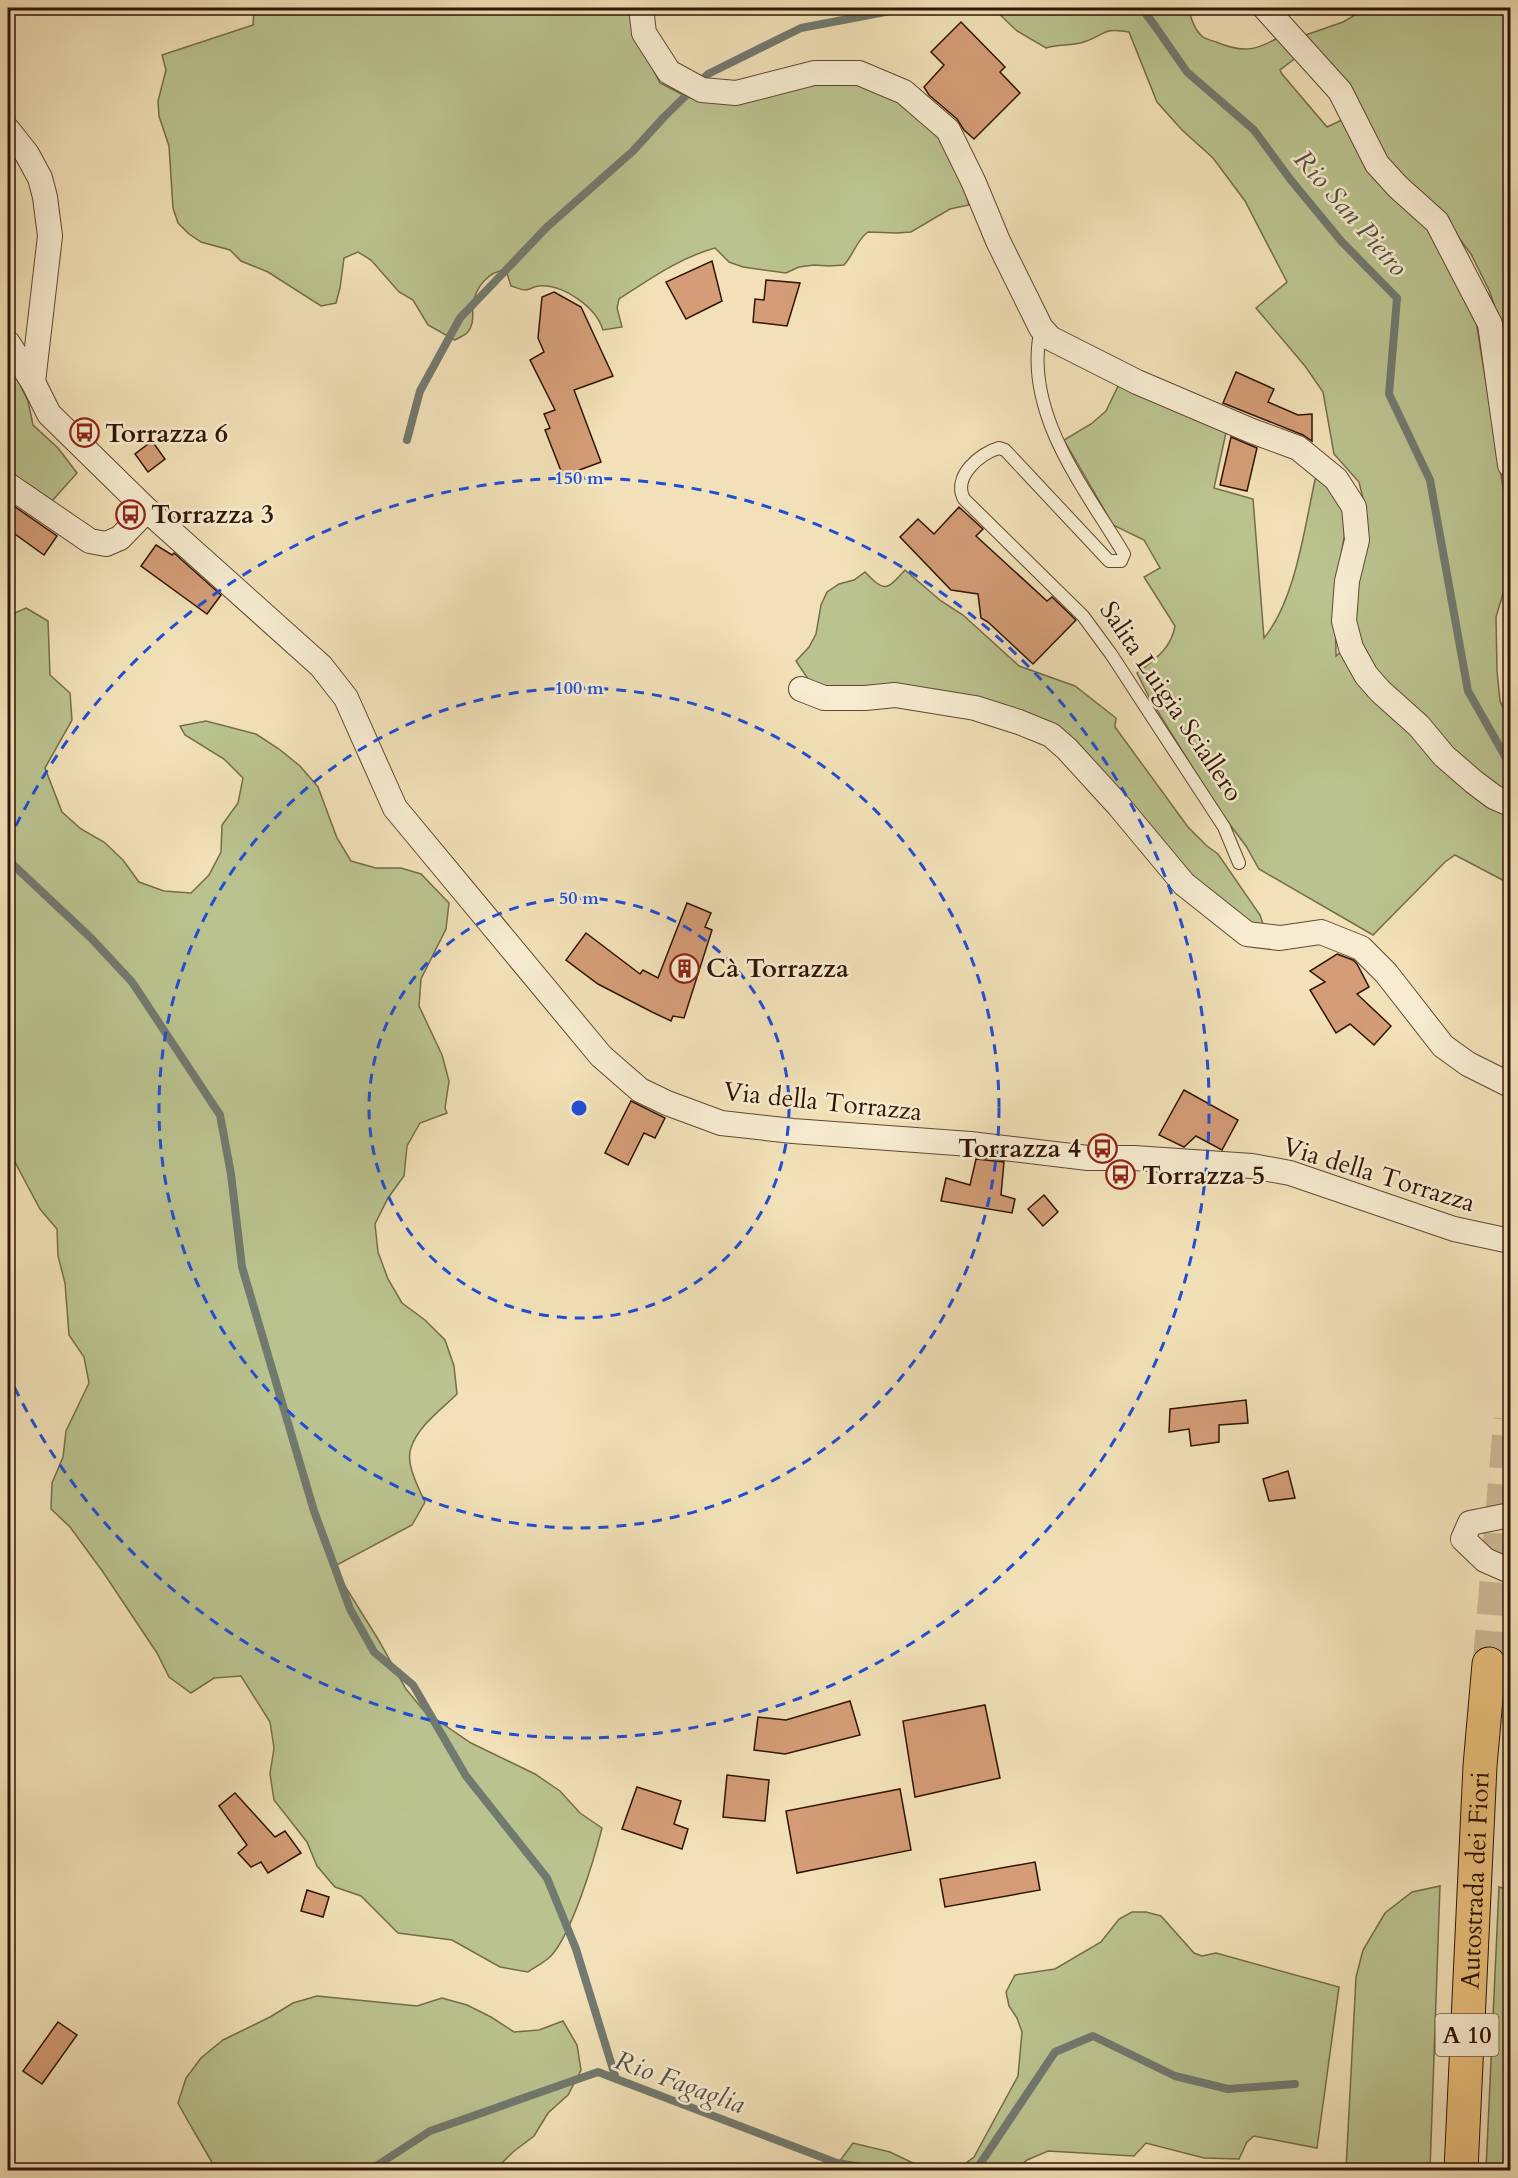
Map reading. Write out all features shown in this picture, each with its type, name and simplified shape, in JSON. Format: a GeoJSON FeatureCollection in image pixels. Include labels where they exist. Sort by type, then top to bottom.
{"type":"FeatureCollection","features":[{"type":"Feature","properties":{"kind":"highway","name":"Autostrada dei Fiori"},"geometry":{"type":"LineString","coordinates":[[1461,2170],[1480,1766],[1489,1664]]}},
{"type":"Feature","properties":{"kind":"street"},"geometry":{"type":"LineString","coordinates":[[641,8],[644,33],[669,72],[702,90],[736,93],[814,73],[859,73],[904,92],[948,130],[974,183],[998,241],[1041,328],[1050,338],[1137,382],[1298,448],[1336,478],[1354,507],[1357,540],[1347,581],[1344,621],[1350,648],[1373,683],[1419,726],[1444,756],[1480,787],[1510,804]]}},
{"type":"Feature","properties":{"kind":"street"},"geometry":{"type":"LineString","coordinates":[[1265,8],[1340,91],[1377,164],[1398,187],[1437,222],[1490,324],[1510,465]]}},
{"type":"Feature","properties":{"kind":"street"},"geometry":{"type":"LineString","coordinates":[[8,130],[27,154],[40,178],[50,236],[33,382]]}},
{"type":"Feature","properties":{"kind":"street","name":"Via della Torrazza"},"geometry":{"type":"LineString","coordinates":[[8,343],[33,382],[49,414],[147,510],[321,666],[346,698],[395,808],[601,1056],[640,1090],[667,1103],[721,1123],[794,1131],[970,1144],[1088,1158],[1134,1158],[1252,1166],[1290,1173],[1454,1229],[1510,1241]]}},
{"type":"Feature","properties":{"kind":"street"},"geometry":{"type":"LineString","coordinates":[[8,485],[90,541],[106,544],[120,538],[147,510]]}},
{"type":"Feature","properties":{"kind":"street"},"geometry":{"type":"LineString","coordinates":[[801,689],[824,698],[895,695],[975,708],[1020,722],[1051,735],[1067,749],[1119,806],[1184,884],[1247,934],[1280,938],[1321,932],[1361,948],[1386,973],[1443,1046],[1468,1064],[1510,1085]]}},
{"type":"Feature","properties":{"kind":"street"},"geometry":{"type":"LineString","coordinates":[[1510,1515],[1470,1523],[1463,1539],[1485,1560],[1510,1572]]}},
{"type":"Feature","properties":{"kind":"lane","name":"Salita Luigia Sciallero"},"geometry":{"type":"LineString","coordinates":[[1041,328],[1037,348],[1038,371],[1043,400],[1060,451],[1124,554],[1123,559],[1109,561],[1005,450],[999,448],[989,451],[975,463],[962,481],[960,492],[964,499],[1083,616],[1111,654],[1148,714],[1224,827],[1239,863]]}},
{"type":"Feature","properties":{"kind":"green space"},"geometry":{"type":"Polygon","coordinates":[[[254,8],[632,8],[640,43],[660,83],[687,97],[707,101],[810,79],[871,83],[933,126],[959,166],[969,205],[950,209],[911,232],[868,232],[844,265],[799,267],[786,273],[743,267],[729,262],[715,248],[702,252],[665,270],[619,299],[617,308],[622,327],[603,330],[586,305],[568,293],[548,286],[537,286],[525,290],[511,286],[506,270],[488,277],[476,292],[471,326],[467,333],[455,340],[428,325],[413,300],[399,292],[371,260],[358,252],[344,258],[336,303],[321,306],[268,272],[241,261],[230,250],[201,242],[178,223],[173,208],[169,146],[159,116],[158,101],[166,70],[162,55],[253,25],[254,8]]]}},
{"type":"Feature","properties":{"kind":"green space"},"geometry":{"type":"Polygon","coordinates":[[[993,8],[1188,8],[1197,31],[1203,37],[1225,46],[1241,49],[1256,48],[1279,37],[1297,57],[1280,70],[1282,74],[1327,127],[1342,120],[1443,243],[1475,315],[1509,524],[1510,551],[1505,587],[1496,617],[1500,701],[1510,723],[1510,884],[1455,855],[1445,862],[1373,935],[1259,869],[1246,846],[1219,810],[1150,699],[1137,673],[1166,647],[1175,626],[1144,577],[1160,568],[1144,540],[1113,525],[1064,440],[1091,424],[1106,411],[1121,380],[1227,428],[1214,488],[1253,499],[1264,638],[1285,602],[1292,581],[1317,471],[1340,501],[1346,526],[1335,592],[1336,656],[1355,639],[1351,613],[1366,510],[1359,482],[1334,454],[1323,392],[1305,366],[1256,308],[1287,282],[1245,201],[1213,158],[1182,130],[1157,102],[1129,32],[1114,30],[1084,42],[1046,48],[1017,31],[993,8]]]}},
{"type":"Feature","properties":{"kind":"green space"},"geometry":{"type":"Polygon","coordinates":[[[1367,8],[1510,8],[1510,361],[1502,327],[1489,290],[1471,254],[1453,230],[1402,180],[1303,36],[1343,22],[1367,8]]]}},
{"type":"Feature","properties":{"kind":"green space"},"geometry":{"type":"Polygon","coordinates":[[[8,361],[28,401],[33,425],[58,448],[77,473],[52,501],[8,471],[8,361]]]}},
{"type":"Feature","properties":{"kind":"green space"},"geometry":{"type":"Polygon","coordinates":[[[905,570],[941,601],[963,615],[1019,666],[1075,686],[1116,718],[1115,727],[1188,827],[1218,854],[1260,915],[1264,927],[1251,925],[1185,872],[1061,735],[836,691],[808,679],[796,661],[809,647],[816,634],[821,605],[827,592],[839,584],[854,580],[865,572],[882,586],[890,585],[905,570]]]}},
{"type":"Feature","properties":{"kind":"green space"},"geometry":{"type":"Polygon","coordinates":[[[26,608],[48,621],[50,675],[70,693],[72,720],[45,768],[62,812],[81,829],[104,842],[123,860],[139,882],[164,891],[191,893],[209,875],[221,852],[222,825],[238,803],[243,778],[224,759],[185,735],[180,726],[206,721],[256,734],[300,766],[318,787],[337,838],[351,861],[376,868],[401,868],[421,874],[449,903],[446,929],[421,979],[419,1006],[442,1055],[449,1081],[445,1108],[447,1113],[420,1123],[407,1146],[404,1176],[388,1198],[375,1224],[378,1252],[388,1279],[402,1303],[425,1320],[445,1340],[454,1366],[457,1394],[424,1425],[411,1448],[411,1468],[425,1502],[412,1525],[333,1567],[406,1689],[424,1711],[471,1743],[535,1774],[560,1791],[580,1813],[602,1828],[588,1876],[567,1931],[551,1956],[528,1972],[500,1967],[452,1940],[398,1933],[361,1896],[335,1887],[317,1866],[307,1842],[274,1800],[270,1774],[274,1748],[270,1722],[241,1676],[214,1678],[191,1693],[169,1677],[157,1653],[103,1572],[70,1527],[51,1509],[52,1483],[63,1457],[66,1431],[89,1383],[84,1357],[69,1335],[65,1283],[58,1256],[57,1229],[40,1209],[8,1149],[8,616],[26,608]]]}},
{"type":"Feature","properties":{"kind":"green space"},"geometry":{"type":"Polygon","coordinates":[[[1440,1886],[1430,2170],[1346,2170],[1356,1977],[1363,1950],[1385,1913],[1412,1892],[1440,1886]]]}},
{"type":"Feature","properties":{"kind":"green space"},"geometry":{"type":"Polygon","coordinates":[[[1499,1887],[1510,1890],[1510,2170],[1486,2170],[1499,1887]]]}},
{"type":"Feature","properties":{"kind":"green space"},"geometry":{"type":"Polygon","coordinates":[[[1132,1912],[1146,1912],[1161,1916],[1194,1953],[1202,1956],[1216,1953],[1339,1987],[1317,2148],[1254,2136],[1247,2142],[1239,2159],[1204,2158],[1146,2143],[1134,2156],[1048,2151],[1027,2160],[1016,2170],[833,2170],[853,2143],[890,2152],[917,2165],[932,2168],[962,2166],[974,2157],[1018,2076],[1022,2032],[1009,2006],[1006,1992],[1015,1975],[1055,1969],[1101,1942],[1119,1919],[1132,1912]]]}},
{"type":"Feature","properties":{"kind":"green space"},"geometry":{"type":"Polygon","coordinates":[[[317,1996],[417,2006],[442,1998],[467,2005],[514,2032],[539,2030],[563,2021],[577,2045],[581,2070],[568,2095],[548,2113],[534,2136],[495,2170],[216,2170],[178,2103],[186,2078],[201,2058],[223,2040],[293,2003],[317,1996]]]}},
{"type":"Feature","properties":{"kind":"building"},"geometry":{"type":"Polygon","coordinates":[[[961,22],[1005,67],[1000,72],[1020,93],[974,139],[957,119],[929,95],[924,87],[944,65],[931,52],[961,22]]]}},
{"type":"Feature","properties":{"kind":"building"},"geometry":{"type":"Polygon","coordinates":[[[712,261],[722,301],[686,319],[666,282],[712,261]]]}},
{"type":"Feature","properties":{"kind":"building"},"geometry":{"type":"Polygon","coordinates":[[[766,280],[800,283],[787,326],[753,322],[755,299],[764,300],[766,280]]]}},
{"type":"Feature","properties":{"kind":"building"},"geometry":{"type":"Polygon","coordinates":[[[554,292],[581,307],[613,376],[574,390],[601,462],[563,476],[545,430],[550,428],[544,414],[555,410],[530,360],[544,352],[538,338],[542,297],[554,292]]]}},
{"type":"Feature","properties":{"kind":"building"},"geometry":{"type":"Polygon","coordinates":[[[1236,372],[1274,389],[1268,402],[1298,415],[1312,414],[1312,441],[1303,435],[1223,403],[1236,372]]]}},
{"type":"Feature","properties":{"kind":"building"},"geometry":{"type":"Polygon","coordinates":[[[1231,437],[1257,448],[1247,491],[1220,485],[1231,437]]]}},
{"type":"Feature","properties":{"kind":"building"},"geometry":{"type":"Polygon","coordinates":[[[152,441],[165,459],[148,472],[135,454],[152,441]]]}},
{"type":"Feature","properties":{"kind":"building"},"geometry":{"type":"Polygon","coordinates":[[[8,502],[57,536],[44,555],[8,529],[8,502]]]}},
{"type":"Feature","properties":{"kind":"building"},"geometry":{"type":"Polygon","coordinates":[[[959,507],[983,529],[976,536],[1047,601],[1052,597],[1076,620],[1033,664],[981,618],[978,594],[951,590],[900,537],[918,519],[934,534],[959,507]]]}},
{"type":"Feature","properties":{"kind":"building"},"geometry":{"type":"Polygon","coordinates":[[[156,545],[172,555],[174,553],[221,595],[207,614],[141,566],[156,545]]]}},
{"type":"Feature","properties":{"kind":"building"},"geometry":{"type":"Polygon","coordinates":[[[687,903],[711,913],[705,927],[712,930],[684,1018],[673,1016],[671,1021],[652,1012],[598,984],[566,960],[586,933],[640,974],[643,970],[658,978],[687,903]]]}},
{"type":"Feature","properties":{"kind":"building"},"geometry":{"type":"Polygon","coordinates":[[[1337,954],[1357,964],[1369,987],[1357,994],[1391,1026],[1374,1045],[1350,1024],[1336,1033],[1310,990],[1325,982],[1310,971],[1337,954]]]}},
{"type":"Feature","properties":{"kind":"building"},"geometry":{"type":"Polygon","coordinates":[[[1184,1090],[1238,1120],[1222,1150],[1196,1136],[1184,1147],[1159,1135],[1184,1090]]]}},
{"type":"Feature","properties":{"kind":"building"},"geometry":{"type":"Polygon","coordinates":[[[631,1101],[665,1118],[655,1138],[644,1133],[628,1165],[605,1153],[631,1101]]]}},
{"type":"Feature","properties":{"kind":"building"},"geometry":{"type":"Polygon","coordinates":[[[976,1159],[1004,1162],[1001,1195],[1015,1199],[1012,1213],[941,1201],[946,1178],[970,1185],[976,1159]]]}},
{"type":"Feature","properties":{"kind":"building"},"geometry":{"type":"Polygon","coordinates":[[[1044,1195],[1058,1212],[1043,1226],[1028,1209],[1044,1195]]]}},
{"type":"Feature","properties":{"kind":"building"},"geometry":{"type":"Polygon","coordinates":[[[1246,1400],[1248,1423],[1219,1425],[1219,1442],[1191,1446],[1189,1429],[1169,1432],[1170,1409],[1246,1400]]]}},
{"type":"Feature","properties":{"kind":"building"},"geometry":{"type":"Polygon","coordinates":[[[1288,1471],[1295,1498],[1269,1501],[1263,1479],[1288,1471]]]}},
{"type":"Feature","properties":{"kind":"building"},"geometry":{"type":"Polygon","coordinates":[[[850,1701],[860,1735],[785,1754],[754,1750],[758,1717],[786,1720],[850,1701]]]}},
{"type":"Feature","properties":{"kind":"building"},"geometry":{"type":"Polygon","coordinates":[[[985,1705],[1000,1778],[915,1797],[903,1721],[985,1705]]]}},
{"type":"Feature","properties":{"kind":"building"},"geometry":{"type":"Polygon","coordinates":[[[727,1775],[769,1780],[765,1821],[723,1817],[727,1775]]]}},
{"type":"Feature","properties":{"kind":"building"},"geometry":{"type":"Polygon","coordinates":[[[637,1787],[681,1801],[674,1824],[688,1829],[682,1849],[622,1829],[637,1787]]]}},
{"type":"Feature","properties":{"kind":"building"},"geometry":{"type":"Polygon","coordinates":[[[900,1789],[911,1850],[797,1873],[786,1811],[900,1789]]]}},
{"type":"Feature","properties":{"kind":"building"},"geometry":{"type":"Polygon","coordinates":[[[235,1793],[275,1837],[285,1831],[301,1853],[268,1873],[261,1862],[251,1867],[238,1853],[247,1845],[219,1806],[235,1793]]]}},
{"type":"Feature","properties":{"kind":"building"},"geometry":{"type":"Polygon","coordinates":[[[1035,1862],[1040,1890],[945,1907],[940,1879],[1035,1862]]]}},
{"type":"Feature","properties":{"kind":"building"},"geometry":{"type":"Polygon","coordinates":[[[307,1890],[329,1897],[323,1917],[301,1911],[307,1890]]]}},
{"type":"Feature","properties":{"kind":"building"},"geometry":{"type":"Polygon","coordinates":[[[58,2022],[77,2035],[42,2084],[23,2071],[58,2022]]]}},
{"type":"Feature","properties":{"kind":"waterway"},"geometry":{"type":"LineString","coordinates":[[407,440],[420,391],[460,318],[547,227],[633,151],[708,74],[801,28],[906,8]]}},
{"type":"Feature","properties":{"kind":"waterway","name":"Rio San Pietro"},"geometry":{"type":"LineString","coordinates":[[1137,8],[1143,10],[1187,72],[1254,130],[1290,179],[1342,242],[1397,298],[1389,394],[1430,480],[1468,691],[1510,765]]}},
{"type":"Feature","properties":{"kind":"waterway"},"geometry":{"type":"LineString","coordinates":[[8,860],[91,938],[132,982],[220,1115],[231,1174],[242,1267],[314,1511],[350,1609],[374,1652],[413,1685],[466,1776],[547,1878],[576,1949],[616,2079]]}},
{"type":"Feature","properties":{"kind":"waterway","name":"Rio Fagaglia"},"geometry":{"type":"LineString","coordinates":[[976,2170],[1055,2052],[1093,2036],[1175,2076],[1228,2089],[1295,2084]]}},
{"type":"Feature","properties":{"kind":"waterway","name":"Rio Fagaglia"},"geometry":{"type":"LineString","coordinates":[[370,2170],[430,2131],[598,2072],[837,2163],[881,2170]]}},
{"type":"Feature","properties":{"kind":"tunnel"},"geometry":{"type":"LineString","coordinates":[[1489,1664],[1510,1419]]}},
{"type":"Feature","properties":{"kind":"place","name":"Torrazza 6"},"geometry":{"type":"Point","coordinates":[84,433]}},
{"type":"Feature","properties":{"kind":"place","name":"Torrazza 3"},"geometry":{"type":"Point","coordinates":[130,514]}},
{"type":"Feature","properties":{"kind":"place","name":"Cà Torrazza"},"geometry":{"type":"Point","coordinates":[685,968]}},
{"type":"Feature","properties":{"kind":"place","name":"Torrazza 4"},"geometry":{"type":"Point","coordinates":[1102,1148]}},
{"type":"Feature","properties":{"kind":"place","name":"Torrazza 5"},"geometry":{"type":"Point","coordinates":[1121,1175]}}]}
